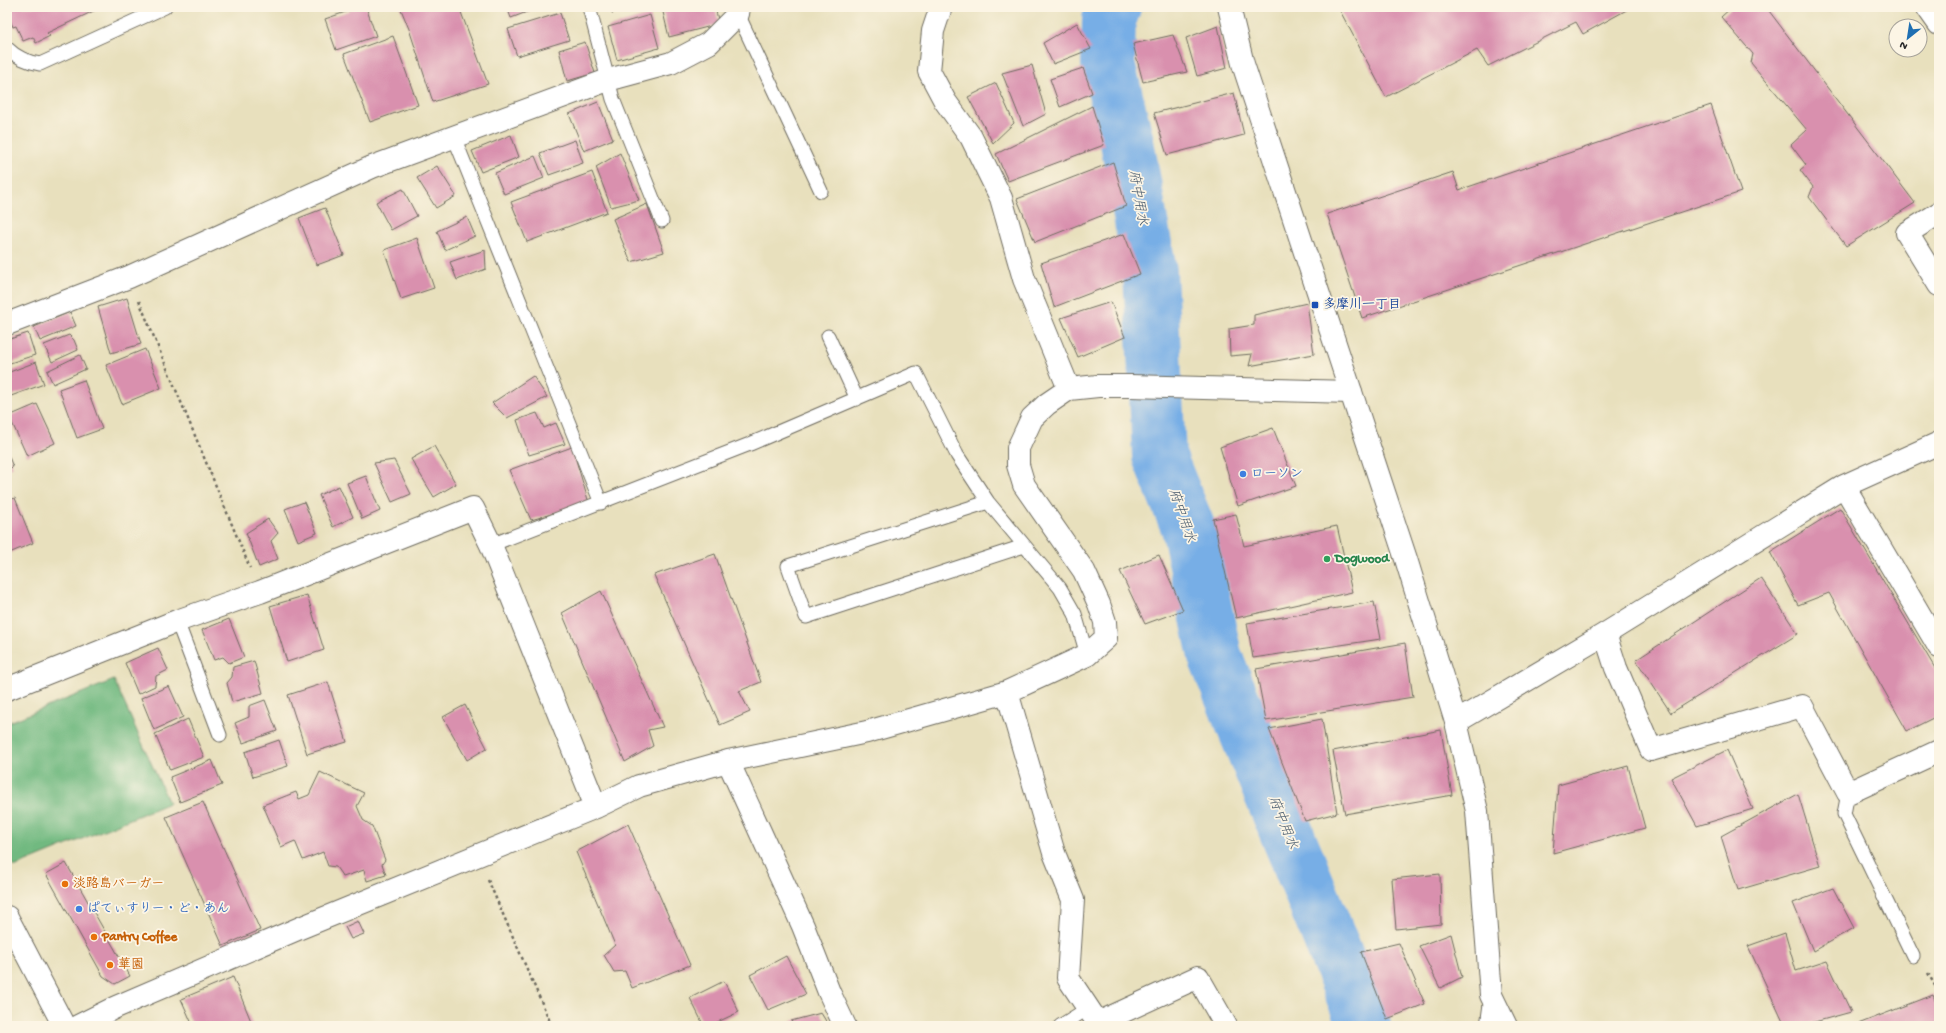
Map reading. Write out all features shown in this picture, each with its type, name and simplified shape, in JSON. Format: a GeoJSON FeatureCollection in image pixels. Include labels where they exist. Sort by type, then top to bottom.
{"type":"FeatureCollection","features":[{"type":"Feature","properties":{"kind":"street"},"geometry":{"type":"LineString","coordinates":[[941,7],[933,31],[929,71],[945,101],[970,137],[1001,198],[1024,279],[1069,389]]}},
{"type":"Feature","properties":{"kind":"street"},"geometry":{"type":"LineString","coordinates":[[1229,7],[1243,64],[1406,559],[1456,722],[1477,811],[1491,995],[1506,1026]]}},
{"type":"Feature","properties":{"kind":"street"},"geometry":{"type":"LineString","coordinates":[[1927,7],[1939,24]]}},
{"type":"Feature","properties":{"kind":"street"},"geometry":{"type":"LineString","coordinates":[[7,324],[129,276],[372,167],[608,80],[677,60],[709,43],[738,11]]}},
{"type":"Feature","properties":{"kind":"street"},"geometry":{"type":"LineString","coordinates":[[1939,213],[1907,233],[1939,285]]}},
{"type":"Feature","properties":{"kind":"street"},"geometry":{"type":"LineString","coordinates":[[78,1026],[116,1007],[292,931],[596,807],[639,786],[728,761],[867,732],[1007,692],[1087,655],[1106,638],[1105,622],[1099,604],[1084,571],[1024,485],[1018,465],[1018,448],[1032,418],[1069,389],[1098,386],[1130,386],[1351,392]]}},
{"type":"Feature","properties":{"kind":"street"},"geometry":{"type":"LineString","coordinates":[[1456,722],[1605,634],[1844,486],[1939,443]]}},
{"type":"Feature","properties":{"kind":"street"},"geometry":{"type":"LineString","coordinates":[[1844,486],[1939,647]]}},
{"type":"Feature","properties":{"kind":"street"},"geometry":{"type":"LineString","coordinates":[[7,689],[177,621],[260,592],[472,508],[491,545],[596,807]]}},
{"type":"Feature","properties":{"kind":"street"},"geometry":{"type":"LineString","coordinates":[[1605,634],[1616,668],[1651,750],[1802,706],[1848,793],[1939,751]]}},
{"type":"Feature","properties":{"kind":"street"},"geometry":{"type":"LineString","coordinates":[[1007,692],[1054,853],[1073,900],[1068,978],[1087,1009],[1098,1023],[1198,977],[1226,1026]]}},
{"type":"Feature","properties":{"kind":"street"},"geometry":{"type":"LineString","coordinates":[[728,761],[803,926],[829,992],[845,1026]]}},
{"type":"Feature","properties":{"kind":"street"},"geometry":{"type":"LineString","coordinates":[[7,917],[64,1026]]}},
{"type":"Feature","properties":{"kind":"lane"},"geometry":{"type":"LineString","coordinates":[[7,48],[12,54],[28,62],[40,64],[165,7]]}},
{"type":"Feature","properties":{"kind":"lane"},"geometry":{"type":"LineString","coordinates":[[589,7],[615,106],[662,220]]}},
{"type":"Feature","properties":{"kind":"lane"},"geometry":{"type":"LineString","coordinates":[[738,11],[821,192]]}},
{"type":"Feature","properties":{"kind":"lane"},"geometry":{"type":"LineString","coordinates":[[454,137],[601,502]]}},
{"type":"Feature","properties":{"kind":"lane"},"geometry":{"type":"LineString","coordinates":[[828,336],[857,399]]}},
{"type":"Feature","properties":{"kind":"lane"},"geometry":{"type":"LineString","coordinates":[[491,545],[750,444],[916,373],[957,455],[988,502],[1060,588],[1074,614],[1087,655]]}},
{"type":"Feature","properties":{"kind":"lane"},"geometry":{"type":"LineString","coordinates":[[988,502],[788,566],[806,617],[1024,546]]}},
{"type":"Feature","properties":{"kind":"lane"},"geometry":{"type":"LineString","coordinates":[[177,621],[220,735]]}},
{"type":"Feature","properties":{"kind":"lane"},"geometry":{"type":"LineString","coordinates":[[1848,793],[1844,814],[1913,956]]}},
{"type":"Feature","properties":{"kind":"lane"},"geometry":{"type":"LineString","coordinates":[[1487,1026],[1491,995]]}},
{"type":"Feature","properties":{"kind":"lane"},"geometry":{"type":"LineString","coordinates":[[1060,1026],[1087,1009]]}},
{"type":"Feature","properties":{"kind":"path"},"geometry":{"type":"LineString","coordinates":[[129,276],[260,592]]}},
{"type":"Feature","properties":{"kind":"path"},"geometry":{"type":"LineString","coordinates":[[477,856],[552,1026]]}},
{"type":"Feature","properties":{"kind":"green space"},"geometry":{"type":"Polygon","coordinates":[[[114,680],[169,803],[14,867],[7,851],[7,723],[114,680]]]}},
{"type":"Feature","properties":{"kind":"building"},"geometry":{"type":"Polygon","coordinates":[[[7,7],[102,7],[47,33],[50,36],[36,43],[33,37],[23,41],[16,26],[13,27],[7,13],[7,7]]]}},
{"type":"Feature","properties":{"kind":"building"},"geometry":{"type":"Polygon","coordinates":[[[360,7],[366,7],[376,36],[336,50],[325,19],[360,7]]]}},
{"type":"Feature","properties":{"kind":"building"},"geometry":{"type":"Polygon","coordinates":[[[400,7],[459,7],[488,84],[433,102],[409,29],[400,7]]]}},
{"type":"Feature","properties":{"kind":"building"},"geometry":{"type":"Polygon","coordinates":[[[507,7],[540,7],[511,18],[507,7]]]}},
{"type":"Feature","properties":{"kind":"building"},"geometry":{"type":"Polygon","coordinates":[[[610,7],[633,7],[633,8],[612,13],[610,7]]]}},
{"type":"Feature","properties":{"kind":"building"},"geometry":{"type":"Polygon","coordinates":[[[715,7],[719,24],[669,37],[662,8],[715,7]]]}},
{"type":"Feature","properties":{"kind":"building"},"geometry":{"type":"Polygon","coordinates":[[[1338,7],[1632,7],[1583,34],[1576,22],[1488,66],[1477,50],[1386,97],[1338,7]]]}},
{"type":"Feature","properties":{"kind":"building"},"geometry":{"type":"Polygon","coordinates":[[[1732,7],[1766,7],[1915,203],[1846,246],[1809,197],[1813,187],[1800,170],[1806,165],[1791,145],[1807,130],[1751,63],[1753,54],[1721,17],[1732,7]]]}},
{"type":"Feature","properties":{"kind":"building"},"geometry":{"type":"Polygon","coordinates":[[[560,13],[569,40],[517,56],[508,29],[560,13]]]}},
{"type":"Feature","properties":{"kind":"building"},"geometry":{"type":"Polygon","coordinates":[[[650,15],[659,48],[617,60],[608,27],[650,15]]]}},
{"type":"Feature","properties":{"kind":"building"},"geometry":{"type":"Polygon","coordinates":[[[1077,23],[1091,49],[1053,64],[1043,43],[1077,23]]]}},
{"type":"Feature","properties":{"kind":"building"},"geometry":{"type":"Polygon","coordinates":[[[1218,26],[1227,68],[1197,76],[1186,38],[1218,26]]]}},
{"type":"Feature","properties":{"kind":"building"},"geometry":{"type":"Polygon","coordinates":[[[1173,35],[1187,72],[1143,82],[1133,44],[1173,35]]]}},
{"type":"Feature","properties":{"kind":"building"},"geometry":{"type":"Polygon","coordinates":[[[393,36],[418,105],[370,122],[344,54],[393,36]]]}},
{"type":"Feature","properties":{"kind":"building"},"geometry":{"type":"Polygon","coordinates":[[[585,42],[595,73],[567,81],[559,50],[585,42]]]}},
{"type":"Feature","properties":{"kind":"building"},"geometry":{"type":"Polygon","coordinates":[[[1032,65],[1046,114],[1023,126],[1002,73],[1032,65]]]}},
{"type":"Feature","properties":{"kind":"building"},"geometry":{"type":"Polygon","coordinates":[[[1083,68],[1092,93],[1060,107],[1050,79],[1083,68]]]}},
{"type":"Feature","properties":{"kind":"building"},"geometry":{"type":"Polygon","coordinates":[[[996,83],[1014,123],[993,143],[968,97],[996,83]]]}},
{"type":"Feature","properties":{"kind":"building"},"geometry":{"type":"Polygon","coordinates":[[[1234,93],[1244,135],[1167,155],[1154,113],[1234,93]]]}},
{"type":"Feature","properties":{"kind":"building"},"geometry":{"type":"Polygon","coordinates":[[[598,102],[613,139],[584,151],[569,114],[598,102]]]}},
{"type":"Feature","properties":{"kind":"building"},"geometry":{"type":"Polygon","coordinates":[[[1711,105],[1741,192],[1362,318],[1327,214],[1453,172],[1459,190],[1711,105]]]}},
{"type":"Feature","properties":{"kind":"building"},"geometry":{"type":"Polygon","coordinates":[[[1092,106],[1104,145],[1008,181],[996,154],[1092,106]]]}},
{"type":"Feature","properties":{"kind":"building"},"geometry":{"type":"Polygon","coordinates":[[[511,135],[519,157],[481,172],[472,151],[511,135]]]}},
{"type":"Feature","properties":{"kind":"building"},"geometry":{"type":"Polygon","coordinates":[[[575,140],[583,163],[549,175],[540,153],[575,140]]]}},
{"type":"Feature","properties":{"kind":"building"},"geometry":{"type":"Polygon","coordinates":[[[620,153],[639,200],[611,207],[596,167],[620,153]]]}},
{"type":"Feature","properties":{"kind":"building"},"geometry":{"type":"Polygon","coordinates":[[[535,156],[544,178],[504,194],[495,173],[535,156]]]}},
{"type":"Feature","properties":{"kind":"building"},"geometry":{"type":"Polygon","coordinates":[[[1113,162],[1126,206],[1035,242],[1017,199],[1113,162]]]}},
{"type":"Feature","properties":{"kind":"building"},"geometry":{"type":"Polygon","coordinates":[[[437,166],[456,196],[436,208],[417,178],[437,166]]]}},
{"type":"Feature","properties":{"kind":"building"},"geometry":{"type":"Polygon","coordinates":[[[592,172],[607,212],[527,242],[511,202],[592,172]]]}},
{"type":"Feature","properties":{"kind":"building"},"geometry":{"type":"Polygon","coordinates":[[[403,189],[417,216],[391,230],[376,202],[403,189]]]}},
{"type":"Feature","properties":{"kind":"building"},"geometry":{"type":"Polygon","coordinates":[[[647,204],[664,252],[631,262],[613,219],[647,204]]]}},
{"type":"Feature","properties":{"kind":"building"},"geometry":{"type":"Polygon","coordinates":[[[325,208],[344,255],[317,265],[299,218],[325,208]]]}},
{"type":"Feature","properties":{"kind":"building"},"geometry":{"type":"Polygon","coordinates":[[[467,217],[475,236],[445,250],[437,231],[467,217]]]}},
{"type":"Feature","properties":{"kind":"building"},"geometry":{"type":"Polygon","coordinates":[[[1124,234],[1140,274],[1054,307],[1041,263],[1124,234]]]}},
{"type":"Feature","properties":{"kind":"building"},"geometry":{"type":"Polygon","coordinates":[[[417,238],[434,288],[401,299],[384,250],[417,238]]]}},
{"type":"Feature","properties":{"kind":"building"},"geometry":{"type":"Polygon","coordinates":[[[485,250],[486,269],[457,280],[450,262],[485,250]]]}},
{"type":"Feature","properties":{"kind":"building"},"geometry":{"type":"Polygon","coordinates":[[[127,298],[141,344],[111,353],[98,307],[127,298]]]}},
{"type":"Feature","properties":{"kind":"building"},"geometry":{"type":"Polygon","coordinates":[[[1111,302],[1125,337],[1078,357],[1061,318],[1111,302]]]}},
{"type":"Feature","properties":{"kind":"building"},"geometry":{"type":"Polygon","coordinates":[[[1307,303],[1314,354],[1249,366],[1252,354],[1230,356],[1229,329],[1254,325],[1254,315],[1307,303]]]}},
{"type":"Feature","properties":{"kind":"building"},"geometry":{"type":"Polygon","coordinates":[[[70,312],[76,326],[40,341],[34,327],[70,312]]]}},
{"type":"Feature","properties":{"kind":"building"},"geometry":{"type":"Polygon","coordinates":[[[28,333],[35,355],[7,364],[7,340],[28,333]]]}},
{"type":"Feature","properties":{"kind":"building"},"geometry":{"type":"Polygon","coordinates":[[[69,335],[74,340],[78,350],[52,362],[44,345],[69,335]]]}},
{"type":"Feature","properties":{"kind":"building"},"geometry":{"type":"Polygon","coordinates":[[[145,349],[161,388],[122,404],[106,365],[145,349]]]}},
{"type":"Feature","properties":{"kind":"building"},"geometry":{"type":"Polygon","coordinates":[[[80,355],[86,369],[53,384],[47,371],[80,355]]]}},
{"type":"Feature","properties":{"kind":"building"},"geometry":{"type":"Polygon","coordinates":[[[36,362],[44,384],[11,396],[7,385],[7,373],[36,362]]]}},
{"type":"Feature","properties":{"kind":"building"},"geometry":{"type":"Polygon","coordinates":[[[533,376],[547,397],[507,418],[492,403],[533,376]]]}},
{"type":"Feature","properties":{"kind":"building"},"geometry":{"type":"Polygon","coordinates":[[[84,380],[102,429],[77,438],[59,389],[84,380]]]}},
{"type":"Feature","properties":{"kind":"building"},"geometry":{"type":"Polygon","coordinates":[[[37,404],[55,443],[27,456],[9,416],[37,404]]]}},
{"type":"Feature","properties":{"kind":"building"},"geometry":{"type":"Polygon","coordinates":[[[537,413],[544,428],[556,423],[565,444],[529,455],[517,420],[537,413]]]}},
{"type":"Feature","properties":{"kind":"building"},"geometry":{"type":"Polygon","coordinates":[[[1273,428],[1296,486],[1238,506],[1220,447],[1273,428]]]}},
{"type":"Feature","properties":{"kind":"building"},"geometry":{"type":"Polygon","coordinates":[[[434,446],[456,484],[434,497],[411,459],[434,446]]]}},
{"type":"Feature","properties":{"kind":"building"},"geometry":{"type":"Polygon","coordinates":[[[572,447],[589,503],[531,520],[509,470],[572,447]]]}},
{"type":"Feature","properties":{"kind":"building"},"geometry":{"type":"Polygon","coordinates":[[[7,452],[13,467],[7,469],[7,452]]]}},
{"type":"Feature","properties":{"kind":"building"},"geometry":{"type":"Polygon","coordinates":[[[394,460],[411,494],[392,502],[374,463],[394,460]]]}},
{"type":"Feature","properties":{"kind":"building"},"geometry":{"type":"Polygon","coordinates":[[[366,476],[380,511],[362,519],[347,483],[366,476]]]}},
{"type":"Feature","properties":{"kind":"building"},"geometry":{"type":"Polygon","coordinates":[[[339,486],[353,517],[333,527],[319,495],[339,486]]]}},
{"type":"Feature","properties":{"kind":"building"},"geometry":{"type":"Polygon","coordinates":[[[15,498],[33,543],[7,554],[7,501],[15,498]]]}},
{"type":"Feature","properties":{"kind":"building"},"geometry":{"type":"Polygon","coordinates":[[[304,502],[317,533],[298,541],[285,509],[304,502]]]}},
{"type":"Feature","properties":{"kind":"building"},"geometry":{"type":"Polygon","coordinates":[[[1840,508],[1939,675],[1939,715],[1907,731],[1829,593],[1798,605],[1770,552],[1840,508]]]}},
{"type":"Feature","properties":{"kind":"building"},"geometry":{"type":"Polygon","coordinates":[[[1236,514],[1244,546],[1337,526],[1352,592],[1236,618],[1213,519],[1236,514]]]}},
{"type":"Feature","properties":{"kind":"building"},"geometry":{"type":"Polygon","coordinates":[[[268,519],[278,533],[271,541],[278,559],[259,567],[246,533],[268,519]]]}},
{"type":"Feature","properties":{"kind":"building"},"geometry":{"type":"Polygon","coordinates":[[[715,554],[761,682],[739,691],[750,712],[720,725],[654,575],[715,554]]]}},
{"type":"Feature","properties":{"kind":"building"},"geometry":{"type":"Polygon","coordinates":[[[1159,555],[1183,610],[1145,624],[1120,571],[1159,555]]]}},
{"type":"Feature","properties":{"kind":"building"},"geometry":{"type":"Polygon","coordinates":[[[1761,578],[1798,634],[1671,713],[1636,660],[1761,578]]]}},
{"type":"Feature","properties":{"kind":"building"},"geometry":{"type":"Polygon","coordinates":[[[601,591],[663,727],[648,730],[653,746],[625,762],[562,613],[601,591]]]}},
{"type":"Feature","properties":{"kind":"building"},"geometry":{"type":"Polygon","coordinates":[[[307,595],[324,650],[287,662],[270,606],[307,595]]]}},
{"type":"Feature","properties":{"kind":"building"},"geometry":{"type":"Polygon","coordinates":[[[1374,602],[1381,639],[1253,658],[1247,623],[1374,602]]]}},
{"type":"Feature","properties":{"kind":"building"},"geometry":{"type":"Polygon","coordinates":[[[229,619],[244,657],[229,663],[223,657],[214,660],[202,630],[229,619]]]}},
{"type":"Feature","properties":{"kind":"building"},"geometry":{"type":"Polygon","coordinates":[[[1405,643],[1413,697],[1266,721],[1256,669],[1405,643]]]}},
{"type":"Feature","properties":{"kind":"building"},"geometry":{"type":"Polygon","coordinates":[[[158,648],[168,670],[156,676],[155,686],[138,694],[125,663],[158,648]]]}},
{"type":"Feature","properties":{"kind":"building"},"geometry":{"type":"Polygon","coordinates":[[[254,661],[263,693],[232,702],[227,683],[232,677],[233,667],[254,661]]]}},
{"type":"Feature","properties":{"kind":"building"},"geometry":{"type":"Polygon","coordinates":[[[328,682],[347,742],[307,754],[288,695],[328,682]]]}},
{"type":"Feature","properties":{"kind":"building"},"geometry":{"type":"Polygon","coordinates":[[[169,686],[183,717],[154,730],[141,698],[169,686]]]}},
{"type":"Feature","properties":{"kind":"building"},"geometry":{"type":"Polygon","coordinates":[[[265,700],[277,731],[243,743],[235,723],[249,717],[249,706],[265,700]]]}},
{"type":"Feature","properties":{"kind":"building"},"geometry":{"type":"Polygon","coordinates":[[[465,705],[487,748],[467,760],[443,717],[465,705]]]}},
{"type":"Feature","properties":{"kind":"building"},"geometry":{"type":"Polygon","coordinates":[[[188,719],[204,757],[170,770],[155,734],[188,719]]]}},
{"type":"Feature","properties":{"kind":"building"},"geometry":{"type":"Polygon","coordinates":[[[1322,719],[1337,813],[1305,821],[1269,729],[1322,719]]]}},
{"type":"Feature","properties":{"kind":"building"},"geometry":{"type":"Polygon","coordinates":[[[1441,730],[1452,795],[1345,814],[1333,751],[1441,730]]]}},
{"type":"Feature","properties":{"kind":"building"},"geometry":{"type":"Polygon","coordinates":[[[279,740],[288,766],[253,777],[245,752],[279,740]]]}},
{"type":"Feature","properties":{"kind":"building"},"geometry":{"type":"Polygon","coordinates":[[[1727,750],[1753,809],[1697,826],[1671,778],[1727,750]]]}},
{"type":"Feature","properties":{"kind":"building"},"geometry":{"type":"Polygon","coordinates":[[[212,760],[222,785],[180,802],[170,777],[212,760]]]}},
{"type":"Feature","properties":{"kind":"building"},"geometry":{"type":"Polygon","coordinates":[[[1628,766],[1645,828],[1553,853],[1558,785],[1628,766]]]}},
{"type":"Feature","properties":{"kind":"building"},"geometry":{"type":"Polygon","coordinates":[[[320,772],[364,793],[357,806],[363,820],[372,826],[385,860],[382,864],[386,875],[367,881],[364,870],[343,877],[336,867],[328,866],[323,852],[303,860],[295,841],[281,847],[263,805],[296,792],[299,799],[309,795],[320,772]]]}},
{"type":"Feature","properties":{"kind":"building"},"geometry":{"type":"Polygon","coordinates":[[[1798,794],[1820,866],[1738,890],[1721,836],[1798,794]]]}},
{"type":"Feature","properties":{"kind":"building"},"geometry":{"type":"Polygon","coordinates":[[[203,802],[260,930],[223,946],[166,817],[203,802]]]}},
{"type":"Feature","properties":{"kind":"building"},"geometry":{"type":"Polygon","coordinates":[[[628,824],[690,965],[632,988],[625,971],[614,972],[604,955],[615,945],[576,852],[628,824]]]}},
{"type":"Feature","properties":{"kind":"building"},"geometry":{"type":"Polygon","coordinates":[[[66,863],[130,976],[115,984],[103,976],[46,874],[66,863]]]}},
{"type":"Feature","properties":{"kind":"building"},"geometry":{"type":"Polygon","coordinates":[[[1440,874],[1441,924],[1396,929],[1392,879],[1440,874]]]}},
{"type":"Feature","properties":{"kind":"building"},"geometry":{"type":"Polygon","coordinates":[[[1833,888],[1854,928],[1813,951],[1793,903],[1833,888]]]}},
{"type":"Feature","properties":{"kind":"building"},"geometry":{"type":"Polygon","coordinates":[[[358,921],[364,934],[351,939],[345,927],[358,921]]]}},
{"type":"Feature","properties":{"kind":"building"},"geometry":{"type":"Polygon","coordinates":[[[1785,933],[1796,971],[1827,961],[1851,1012],[1800,1026],[1785,1026],[1748,946],[1785,933]]]}},
{"type":"Feature","properties":{"kind":"building"},"geometry":{"type":"Polygon","coordinates":[[[1451,934],[1462,977],[1440,988],[1419,946],[1451,934]]]}},
{"type":"Feature","properties":{"kind":"building"},"geometry":{"type":"Polygon","coordinates":[[[1399,943],[1425,1004],[1387,1019],[1361,952],[1399,943]]]}},
{"type":"Feature","properties":{"kind":"building"},"geometry":{"type":"Polygon","coordinates":[[[786,956],[806,994],[768,1010],[750,975],[786,956]]]}},
{"type":"Feature","properties":{"kind":"building"},"geometry":{"type":"Polygon","coordinates":[[[233,977],[253,1026],[193,1026],[181,999],[233,977]]]}},
{"type":"Feature","properties":{"kind":"building"},"geometry":{"type":"Polygon","coordinates":[[[724,981],[739,1012],[709,1026],[704,1026],[690,998],[724,981]]]}},
{"type":"Feature","properties":{"kind":"building"},"geometry":{"type":"Polygon","coordinates":[[[1933,995],[1939,1011],[1939,1026],[1853,1026],[1933,995]]]}},
{"type":"Feature","properties":{"kind":"building"},"geometry":{"type":"Polygon","coordinates":[[[821,1013],[829,1026],[793,1026],[791,1021],[821,1013]]]}},
{"type":"Feature","properties":{"kind":"waterway","name":"府中用水"},"geometry":{"type":"LineString","coordinates":[[1114,7],[1109,20],[1108,64],[1127,142],[1150,272],[1159,456],[1188,527],[1215,656],[1364,1026]]}},
{"type":"Feature","properties":{"kind":"place","name":"多摩川一丁目"},"geometry":{"type":"Point","coordinates":[1315,305]}},
{"type":"Feature","properties":{"kind":"place","name":"ローソン"},"geometry":{"type":"Point","coordinates":[1243,474]}},
{"type":"Feature","properties":{"kind":"place","name":"Dogwood"},"geometry":{"type":"Point","coordinates":[1327,559]}},
{"type":"Feature","properties":{"kind":"place","name":"淡路島バーガー"},"geometry":{"type":"Point","coordinates":[65,884]}},
{"type":"Feature","properties":{"kind":"place","name":"ぱてぃすりー・ど・あん"},"geometry":{"type":"Point","coordinates":[79,909]}},
{"type":"Feature","properties":{"kind":"place","name":"Pantry Coffee"},"geometry":{"type":"Point","coordinates":[94,937]}},
{"type":"Feature","properties":{"kind":"place","name":"華園"},"geometry":{"type":"Point","coordinates":[110,965]}}]}
